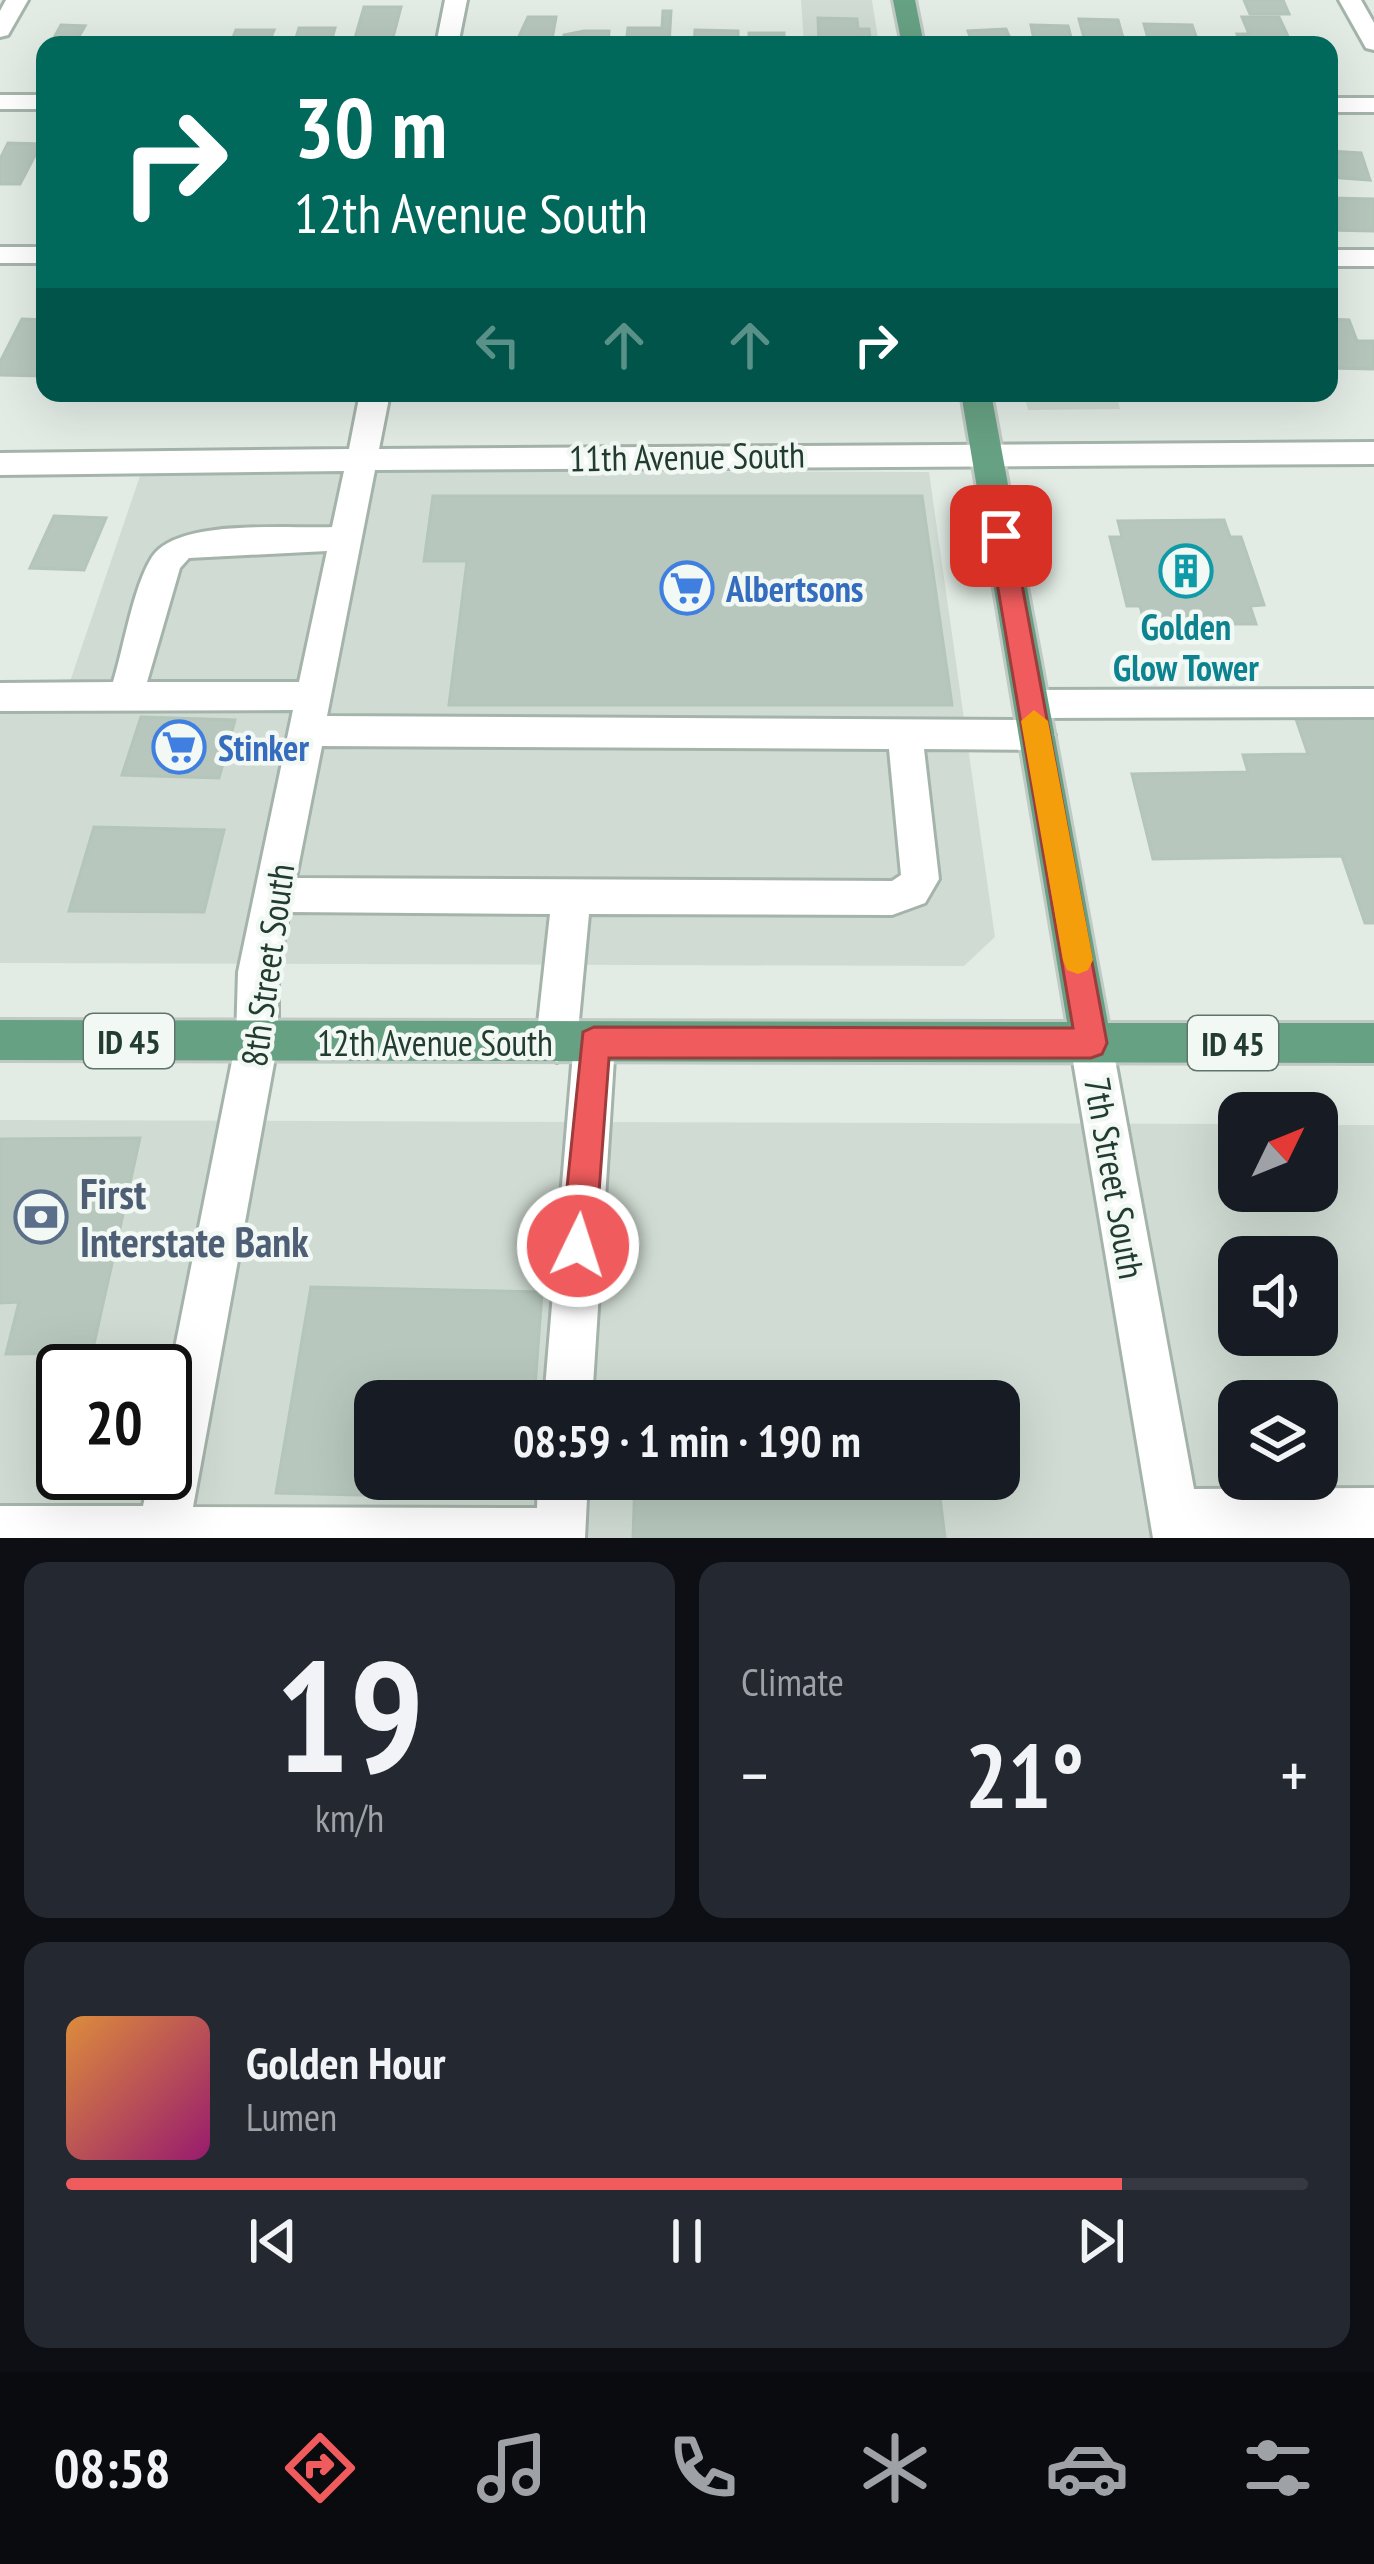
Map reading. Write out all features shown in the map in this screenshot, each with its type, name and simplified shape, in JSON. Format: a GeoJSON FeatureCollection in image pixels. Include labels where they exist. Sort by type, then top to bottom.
{"type":"FeatureCollection","features":[{"type":"Feature","properties":{"kind":"main road"},"geometry":{"type":"LineString","coordinates":[[904,0],[911,36]]}},
{"type":"Feature","properties":{"kind":"main road","name":"7th Street South"},"geometry":{"type":"LineString","coordinates":[[978,402],[1091,1043]]}},
{"type":"Feature","properties":{"kind":"main road","name":"12th Avenue South"},"geometry":{"type":"LineString","coordinates":[[0,1040],[1374,1043]]}},
{"type":"Feature","properties":{"kind":"street"},"geometry":{"type":"LineString","coordinates":[[0,30],[17,0]]}},
{"type":"Feature","properties":{"kind":"street"},"geometry":{"type":"LineString","coordinates":[[449,36],[456,0]]}},
{"type":"Feature","properties":{"kind":"street"},"geometry":{"type":"LineString","coordinates":[[1350,0],[1374,43]]}},
{"type":"Feature","properties":{"kind":"street"},"geometry":{"type":"LineString","coordinates":[[0,102],[36,102]]}},
{"type":"Feature","properties":{"kind":"street"},"geometry":{"type":"LineString","coordinates":[[1338,105],[1374,105]]}},
{"type":"Feature","properties":{"kind":"street"},"geometry":{"type":"LineString","coordinates":[[0,255],[36,255]]}},
{"type":"Feature","properties":{"kind":"street"},"geometry":{"type":"LineString","coordinates":[[1338,257],[1374,257]]}},
{"type":"Feature","properties":{"kind":"street","name":"8th Street South"},"geometry":{"type":"LineString","coordinates":[[163,1535],[257,1041],[258,972],[373,402]]}},
{"type":"Feature","properties":{"kind":"street","name":"11th Avenue South"},"geometry":{"type":"LineString","coordinates":[[0,464],[986,452],[1374,453]]}},
{"type":"Feature","properties":{"kind":"street"},"geometry":{"type":"LineString","coordinates":[[126,696],[164,563],[178,549],[199,542],[346,539]]}},
{"type":"Feature","properties":{"kind":"street"},"geometry":{"type":"LineString","coordinates":[[0,697],[126,696],[311,713],[904,735],[1034,720],[1374,703]]}},
{"type":"Feature","properties":{"kind":"street"},"geometry":{"type":"LineString","coordinates":[[274,895],[892,898],[911,891],[920,879],[904,735]]}},
{"type":"Feature","properties":{"kind":"street"},"geometry":{"type":"LineString","coordinates":[[568,1380],[576,1042],[571,896]]}},
{"type":"Feature","properties":{"kind":"street","name":"7th Street South"},"geometry":{"type":"LineString","coordinates":[[1091,1043],[1176,1526]]}},
{"type":"Feature","properties":{"kind":"street"},"geometry":{"type":"LineString","coordinates":[[0,1531],[560,1536],[562,1500]]}},
{"type":"Feature","properties":{"kind":"street"},"geometry":{"type":"LineString","coordinates":[[1176,1526],[1371,1513]]}},
{"type":"Feature","properties":{"kind":"shaded area"},"geometry":{"type":"Polygon","coordinates":[[[801,0],[872,0],[878,36],[803,36],[801,0]]]}},
{"type":"Feature","properties":{"kind":"shaded area"},"geometry":{"type":"Polygon","coordinates":[[[1026,402],[1118,402],[1120,409],[1028,410],[1026,402]]]}},
{"type":"Feature","properties":{"kind":"shaded area"},"geometry":{"type":"Polygon","coordinates":[[[142,470],[929,472],[995,937],[964,966],[0,963],[0,693],[66,693],[142,470]]]}},
{"type":"Feature","properties":{"kind":"shaded area"},"geometry":{"type":"Polygon","coordinates":[[[0,1120],[1218,1124],[1218,1212],[1338,1212],[1338,1125],[1374,1125],[1374,1538],[0,1538],[0,1120]]]}},
{"type":"Feature","properties":{"kind":"building"},"geometry":{"type":"Polygon","coordinates":[[[1244,0],[1283,0],[1289,14],[1250,14],[1244,0]]]}},
{"type":"Feature","properties":{"kind":"building"},"geometry":{"type":"Polygon","coordinates":[[[364,7],[401,7],[393,36],[356,36],[364,7]]]}},
{"type":"Feature","properties":{"kind":"building"},"geometry":{"type":"Polygon","coordinates":[[[663,11],[671,11],[670,36],[627,36],[628,28],[662,28],[663,11]]]}},
{"type":"Feature","properties":{"kind":"building"},"geometry":{"type":"Polygon","coordinates":[[[528,17],[556,17],[553,36],[519,36],[528,17]]]}},
{"type":"Feature","properties":{"kind":"building"},"geometry":{"type":"Polygon","coordinates":[[[1242,17],[1279,17],[1288,36],[1237,34],[1249,34],[1242,17]]]}},
{"type":"Feature","properties":{"kind":"building"},"geometry":{"type":"Polygon","coordinates":[[[818,18],[857,19],[858,29],[869,29],[870,36],[819,36],[818,18]]]}},
{"type":"Feature","properties":{"kind":"building"},"geometry":{"type":"Polygon","coordinates":[[[1079,19],[1118,20],[1122,36],[1084,36],[1079,19]]]}},
{"type":"Feature","properties":{"kind":"building"},"geometry":{"type":"Polygon","coordinates":[[[1144,24],[1192,25],[1196,36],[1147,36],[1144,24]]]}},
{"type":"Feature","properties":{"kind":"building"},"geometry":{"type":"Polygon","coordinates":[[[61,25],[85,26],[79,36],[55,36],[61,25]]]}},
{"type":"Feature","properties":{"kind":"building"},"geometry":{"type":"Polygon","coordinates":[[[1031,25],[1068,26],[1071,36],[1033,36],[1031,25]]]}},
{"type":"Feature","properties":{"kind":"building"},"geometry":{"type":"Polygon","coordinates":[[[299,28],[335,28],[333,36],[297,36],[299,28]]]}},
{"type":"Feature","properties":{"kind":"building"},"geometry":{"type":"Polygon","coordinates":[[[1006,29],[1009,36],[970,36],[968,31],[1006,29]]]}},
{"type":"Feature","properties":{"kind":"building"},"geometry":{"type":"Polygon","coordinates":[[[236,30],[274,30],[272,36],[234,36],[236,30]]]}},
{"type":"Feature","properties":{"kind":"building"},"geometry":{"type":"Polygon","coordinates":[[[695,30],[738,31],[738,36],[695,36],[695,30]]]}},
{"type":"Feature","properties":{"kind":"building"},"geometry":{"type":"Polygon","coordinates":[[[584,31],[609,31],[609,36],[564,35],[584,31]]]}},
{"type":"Feature","properties":{"kind":"building"},"geometry":{"type":"Polygon","coordinates":[[[749,33],[784,33],[784,36],[749,33]]]}},
{"type":"Feature","properties":{"kind":"building"},"geometry":{"type":"Polygon","coordinates":[[[8,143],[36,144],[20,184],[0,184],[0,159],[8,143]]]}},
{"type":"Feature","properties":{"kind":"building"},"geometry":{"type":"Polygon","coordinates":[[[1338,152],[1361,153],[1370,180],[1338,178],[1338,152]]]}},
{"type":"Feature","properties":{"kind":"building"},"geometry":{"type":"Polygon","coordinates":[[[1338,198],[1374,199],[1374,231],[1338,230],[1338,198]]]}},
{"type":"Feature","properties":{"kind":"building"},"geometry":{"type":"Polygon","coordinates":[[[22,319],[36,320],[36,376],[0,375],[0,362],[22,319]]]}},
{"type":"Feature","properties":{"kind":"building"},"geometry":{"type":"Polygon","coordinates":[[[1338,319],[1349,320],[1357,341],[1373,341],[1374,369],[1338,368],[1338,319]]]}},
{"type":"Feature","properties":{"kind":"building"},"geometry":{"type":"Polygon","coordinates":[[[433,496],[922,496],[952,705],[449,705],[467,561],[424,561],[433,496]]]}},
{"type":"Feature","properties":{"kind":"building"},"geometry":{"type":"Polygon","coordinates":[[[54,516],[106,518],[84,570],[30,568],[54,516]]]}},
{"type":"Feature","properties":{"kind":"building","name":"Golden Glow Tower"},"geometry":{"type":"Polygon","coordinates":[[[1224,520],[1230,537],[1241,537],[1264,605],[1250,606],[1256,624],[1145,624],[1140,606],[1127,606],[1110,537],[1122,537],[1118,521],[1224,520]]]}},
{"type":"Feature","properties":{"kind":"building","name":"Stinker"},"geometry":{"type":"Polygon","coordinates":[[[141,717],[235,720],[219,778],[122,775],[141,717]]]}},
{"type":"Feature","properties":{"kind":"building"},"geometry":{"type":"Polygon","coordinates":[[[1374,718],[1374,923],[1365,923],[1342,856],[1153,859],[1132,774],[1248,772],[1243,755],[1308,754],[1296,719],[1374,718]]]}},
{"type":"Feature","properties":{"kind":"building"},"geometry":{"type":"Polygon","coordinates":[[[94,827],[224,830],[204,912],[69,911],[94,827]]]}},
{"type":"Feature","properties":{"kind":"building"},"geometry":{"type":"Polygon","coordinates":[[[140,1138],[94,1344],[36,1344],[36,1354],[6,1354],[19,1302],[0,1303],[0,1139],[140,1138]]]}},
{"type":"Feature","properties":{"kind":"building"},"geometry":{"type":"Polygon","coordinates":[[[311,1287],[542,1292],[536,1380],[354,1380],[354,1495],[276,1493],[311,1287]]]}},
{"type":"Feature","properties":{"kind":"building"},"geometry":{"type":"Polygon","coordinates":[[[634,1500],[940,1500],[945,1538],[633,1538],[634,1500]]]}},
{"type":"Feature","properties":{"kind":"slow traffic"},"geometry":{"type":"LineString","coordinates":[[1034,721],[1078,960]]}},
{"type":"Feature","properties":{"kind":"place","name":"Golden Glow Tower"},"geometry":{"type":"Point","coordinates":[1186,571]}},
{"type":"Feature","properties":{"kind":"place","name":"Albertsons"},"geometry":{"type":"Point","coordinates":[687,588]}},
{"type":"Feature","properties":{"kind":"place","name":"Stinker"},"geometry":{"type":"Point","coordinates":[179,747]}},
{"type":"Feature","properties":{"kind":"place","name":"First Interstate Bank"},"geometry":{"type":"Point","coordinates":[41,1217]}},
{"type":"Feature","properties":{"kind":"route"},"geometry":{"type":"LineString","coordinates":[[578,1246],[594,1042],[1091,1043],[1001,536]]}}]}
